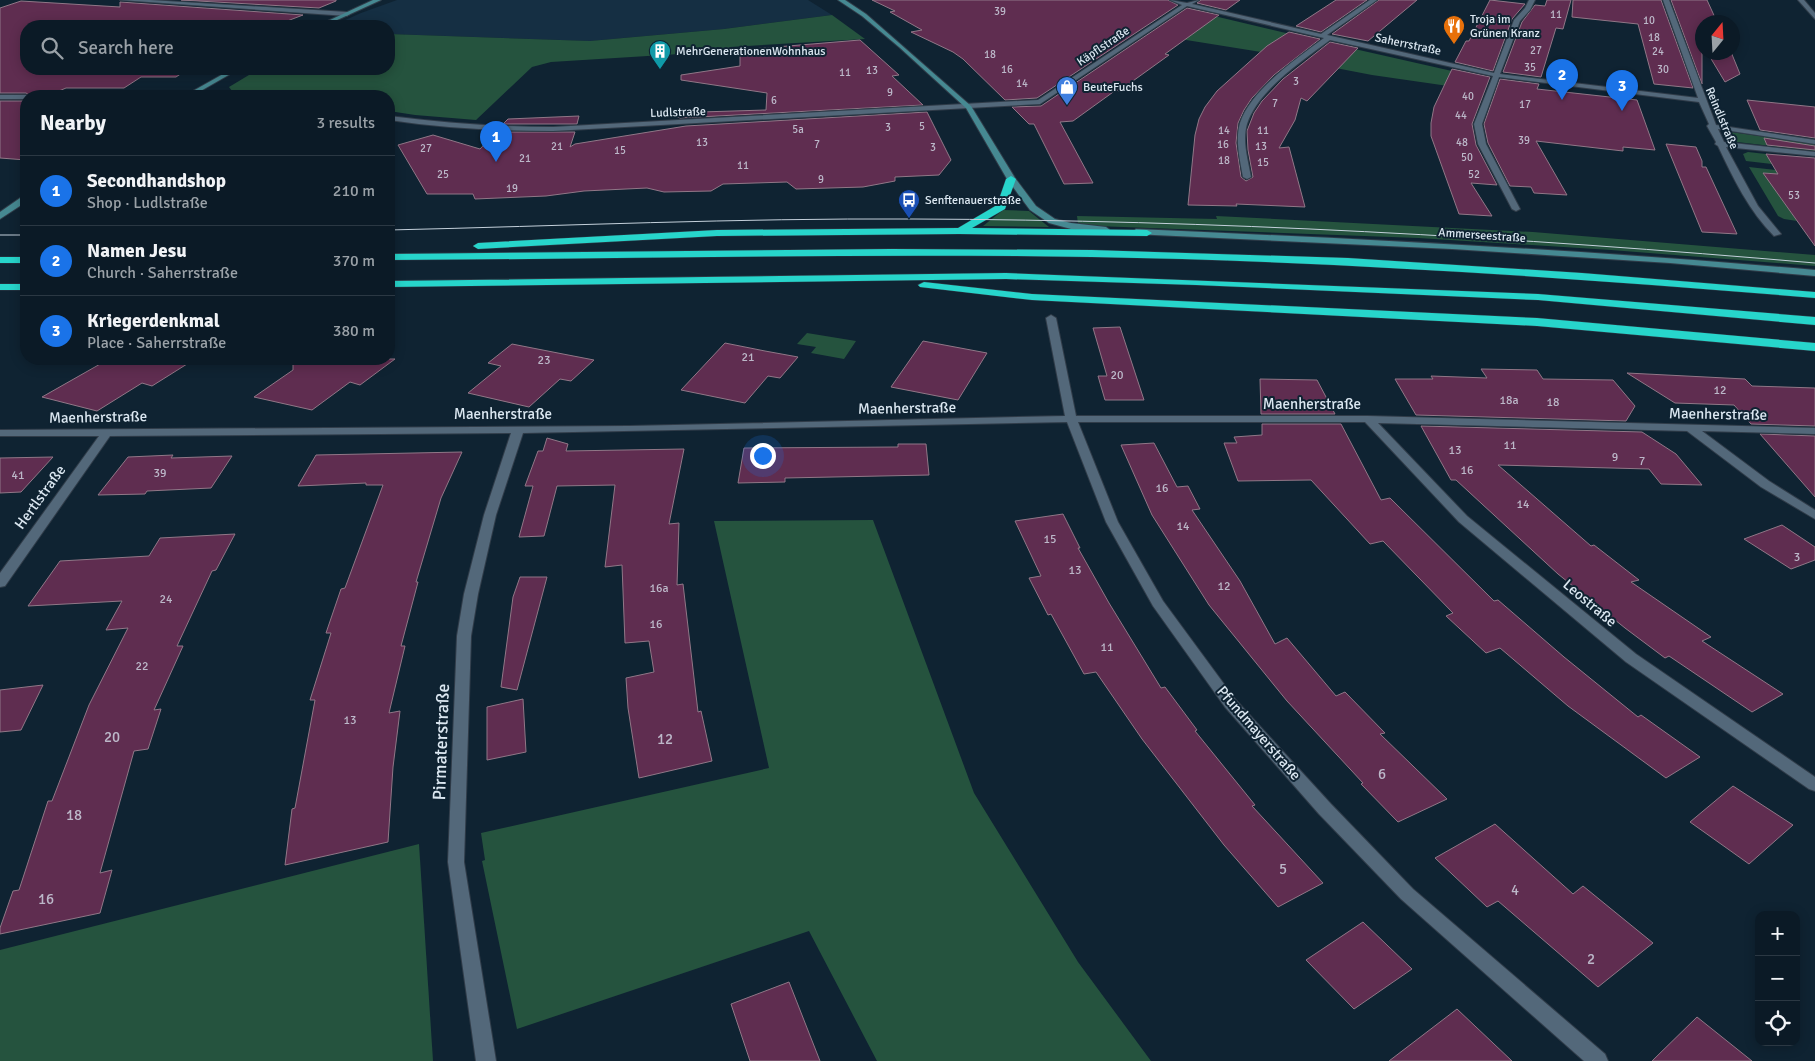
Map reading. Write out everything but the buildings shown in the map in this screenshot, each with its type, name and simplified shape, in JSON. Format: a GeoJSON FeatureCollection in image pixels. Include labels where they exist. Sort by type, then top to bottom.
{"type":"FeatureCollection","features":[{"type":"Feature","properties":{"kind":"highway"},"geometry":{"type":"LineString","coordinates":[[959,231],[1001,207],[1011,180]]}},
{"type":"Feature","properties":{"kind":"highway"},"geometry":{"type":"LineString","coordinates":[[395,251],[717,233],[959,231],[1148,233]]}},
{"type":"Feature","properties":{"kind":"highway"},"geometry":{"type":"LineString","coordinates":[[395,257],[967,252],[1193,256],[1368,262],[1617,278],[1815,295]]}},
{"type":"Feature","properties":{"kind":"highway"},"geometry":{"type":"LineString","coordinates":[[0,260],[20,260]]}},
{"type":"Feature","properties":{"kind":"highway"},"geometry":{"type":"LineString","coordinates":[[395,284],[1006,276],[1376,289],[1538,298],[1815,321]]}},
{"type":"Feature","properties":{"kind":"highway"},"geometry":{"type":"LineString","coordinates":[[853,278],[1032,297],[1537,322],[1815,347]]}},
{"type":"Feature","properties":{"kind":"highway"},"geometry":{"type":"LineString","coordinates":[[0,287],[20,287]]}},
{"type":"Feature","properties":{"kind":"street"},"geometry":{"type":"LineString","coordinates":[[123,0],[347,14]]}},
{"type":"Feature","properties":{"kind":"street"},"geometry":{"type":"LineString","coordinates":[[334,20],[378,0]]}},
{"type":"Feature","properties":{"kind":"street"},"geometry":{"type":"LineString","coordinates":[[842,0],[864,15],[901,46],[969,107],[1011,180],[1033,208],[1052,221],[1093,230],[1148,233]]}},
{"type":"Feature","properties":{"kind":"street","name":"Saherrstraße"},"geometry":{"type":"LineString","coordinates":[[1173,0],[1201,9],[1495,75],[1701,100]]}},
{"type":"Feature","properties":{"kind":"street","name":"Käpflstraße"},"geometry":{"type":"LineString","coordinates":[[969,107],[1040,102],[1196,0]]}},
{"type":"Feature","properties":{"kind":"street"},"geometry":{"type":"LineString","coordinates":[[1247,177],[1242,151],[1244,124],[1250,110],[1325,37],[1374,0]]}},
{"type":"Feature","properties":{"kind":"street"},"geometry":{"type":"LineString","coordinates":[[1516,210],[1482,144],[1478,124],[1517,20],[1528,9],[1532,0]]}},
{"type":"Feature","properties":{"kind":"street","name":"Reindlstraße"},"geometry":{"type":"LineString","coordinates":[[1666,0],[1701,100],[1719,144],[1762,220],[1777,234]]}},
{"type":"Feature","properties":{"kind":"street"},"geometry":{"type":"LineString","coordinates":[[1801,0],[1815,17]]}},
{"type":"Feature","properties":{"kind":"street"},"geometry":{"type":"LineString","coordinates":[[198,90],[225,75]]}},
{"type":"Feature","properties":{"kind":"street"},"geometry":{"type":"LineString","coordinates":[[0,98],[20,97]]}},
{"type":"Feature","properties":{"kind":"street","name":"Ludlstraße"},"geometry":{"type":"LineString","coordinates":[[395,119],[440,125],[507,129],[553,129],[969,107]]}},
{"type":"Feature","properties":{"kind":"street"},"geometry":{"type":"LineString","coordinates":[[1711,126],[1815,142]]}},
{"type":"Feature","properties":{"kind":"street"},"geometry":{"type":"LineString","coordinates":[[1719,144],[1815,154]]}},
{"type":"Feature","properties":{"kind":"street"},"geometry":{"type":"LineString","coordinates":[[0,216],[20,202]]}},
{"type":"Feature","properties":{"kind":"street","name":"Ammerseestraße"},"geometry":{"type":"LineString","coordinates":[[1148,233],[1452,246],[1815,273]]}},
{"type":"Feature","properties":{"kind":"street","name":"Pfundmayerstraße"},"geometry":{"type":"LineString","coordinates":[[1051,318],[1071,419],[1112,522],[1158,603],[1230,703],[1325,809],[1407,894],[1598,1061]]}},
{"type":"Feature","properties":{"kind":"street","name":"Maenherstraße"},"geometry":{"type":"LineString","coordinates":[[0,433],[518,430],[1071,419],[1368,419],[1815,431]]}},
{"type":"Feature","properties":{"kind":"street","name":"Leostraße"},"geometry":{"type":"LineString","coordinates":[[1368,419],[1463,518],[1631,658],[1815,785]]}},
{"type":"Feature","properties":{"kind":"street"},"geometry":{"type":"LineString","coordinates":[[1690,428],[1765,484],[1815,515]]}},
{"type":"Feature","properties":{"kind":"street","name":"Pirmaterstraße"},"geometry":{"type":"LineString","coordinates":[[486,1061],[456,862],[464,636],[471,594],[490,515],[518,430]]}},
{"type":"Feature","properties":{"kind":"street","name":"Hertlstraße"},"geometry":{"type":"LineString","coordinates":[[0,583],[107,432]]}},
{"type":"Feature","properties":{"kind":"shaded area"},"geometry":{"type":"Polygon","coordinates":[[[397,0],[808,0],[832,15],[724,29],[590,41],[395,34],[395,20],[345,20],[397,0]]]}},
{"type":"Feature","properties":{"kind":"green space"},"geometry":{"type":"Polygon","coordinates":[[[1189,10],[1311,39],[1293,57],[1155,35],[1189,10]]]}},
{"type":"Feature","properties":{"kind":"green space"},"geometry":{"type":"Polygon","coordinates":[[[832,15],[865,39],[730,47],[728,51],[551,62],[532,67],[476,120],[395,112],[395,90],[231,90],[229,87],[249,75],[395,75],[395,34],[590,41],[724,29],[832,15]]]}},
{"type":"Feature","properties":{"kind":"green space"},"geometry":{"type":"Polygon","coordinates":[[[1337,45],[1474,76],[1469,89],[1372,75],[1315,64],[1337,45]]]}},
{"type":"Feature","properties":{"kind":"green space"},"geometry":{"type":"Polygon","coordinates":[[[1731,132],[1815,144],[1815,151],[1737,142],[1731,132]]]}},
{"type":"Feature","properties":{"kind":"green space"},"geometry":{"type":"Polygon","coordinates":[[[1748,152],[1766,154],[1772,164],[1746,161],[1743,154],[1748,152]]]}},
{"type":"Feature","properties":{"kind":"green space"},"geometry":{"type":"Polygon","coordinates":[[[1749,167],[1792,172],[1796,176],[1764,173],[1797,221],[1778,216],[1749,167]]]}},
{"type":"Feature","properties":{"kind":"green space"},"geometry":{"type":"Polygon","coordinates":[[[1003,210],[1029,211],[1049,227],[983,226],[1003,210]]]}},
{"type":"Feature","properties":{"kind":"green space"},"geometry":{"type":"Polygon","coordinates":[[[1077,216],[1217,219],[1216,216],[1533,232],[1815,255],[1815,266],[1611,250],[1418,238],[1096,226],[1078,224],[1077,216]]]}},
{"type":"Feature","properties":{"kind":"green space"},"geometry":{"type":"Polygon","coordinates":[[[807,333],[856,341],[844,359],[811,353],[816,347],[797,344],[807,333]]]}},
{"type":"Feature","properties":{"kind":"green space"},"geometry":{"type":"Polygon","coordinates":[[[873,520],[974,793],[1078,962],[1151,1061],[877,1061],[809,931],[517,1029],[482,861],[485,860],[481,833],[769,768],[714,521],[873,520]]]}},
{"type":"Feature","properties":{"kind":"green space"},"geometry":{"type":"Polygon","coordinates":[[[419,844],[433,1061],[0,1061],[0,950],[419,844]]]}},
{"type":"Feature","properties":{"kind":"tram line"},"geometry":{"type":"LineString","coordinates":[[395,230],[716,221],[847,219],[1026,220],[1252,227],[1477,238],[1815,263]]}},
{"type":"Feature","properties":{"kind":"tram line"},"geometry":{"type":"LineString","coordinates":[[0,235],[20,235]]}},
{"type":"Feature","properties":{"kind":"place","name":"Troja im Grünen Kranz"},"geometry":{"type":"Point","coordinates":[1454,45]}},
{"type":"Feature","properties":{"kind":"place","name":"MehrGenerationenWohnhaus"},"geometry":{"type":"Point","coordinates":[660,70]}},
{"type":"Feature","properties":{"kind":"place","name":"Namen Jesu"},"geometry":{"type":"Point","coordinates":[1562,100]}},
{"type":"Feature","properties":{"kind":"place","name":"BeuteFuchs"},"geometry":{"type":"Point","coordinates":[1067,106]}},
{"type":"Feature","properties":{"kind":"place","name":"Kriegerdenkmal"},"geometry":{"type":"Point","coordinates":[1622,111]}},
{"type":"Feature","properties":{"kind":"place","name":"Secondhandshop"},"geometry":{"type":"Point","coordinates":[496,162]}},
{"type":"Feature","properties":{"kind":"place","name":"Senftenauerstraße"},"geometry":{"type":"Point","coordinates":[909,219]}}]}
